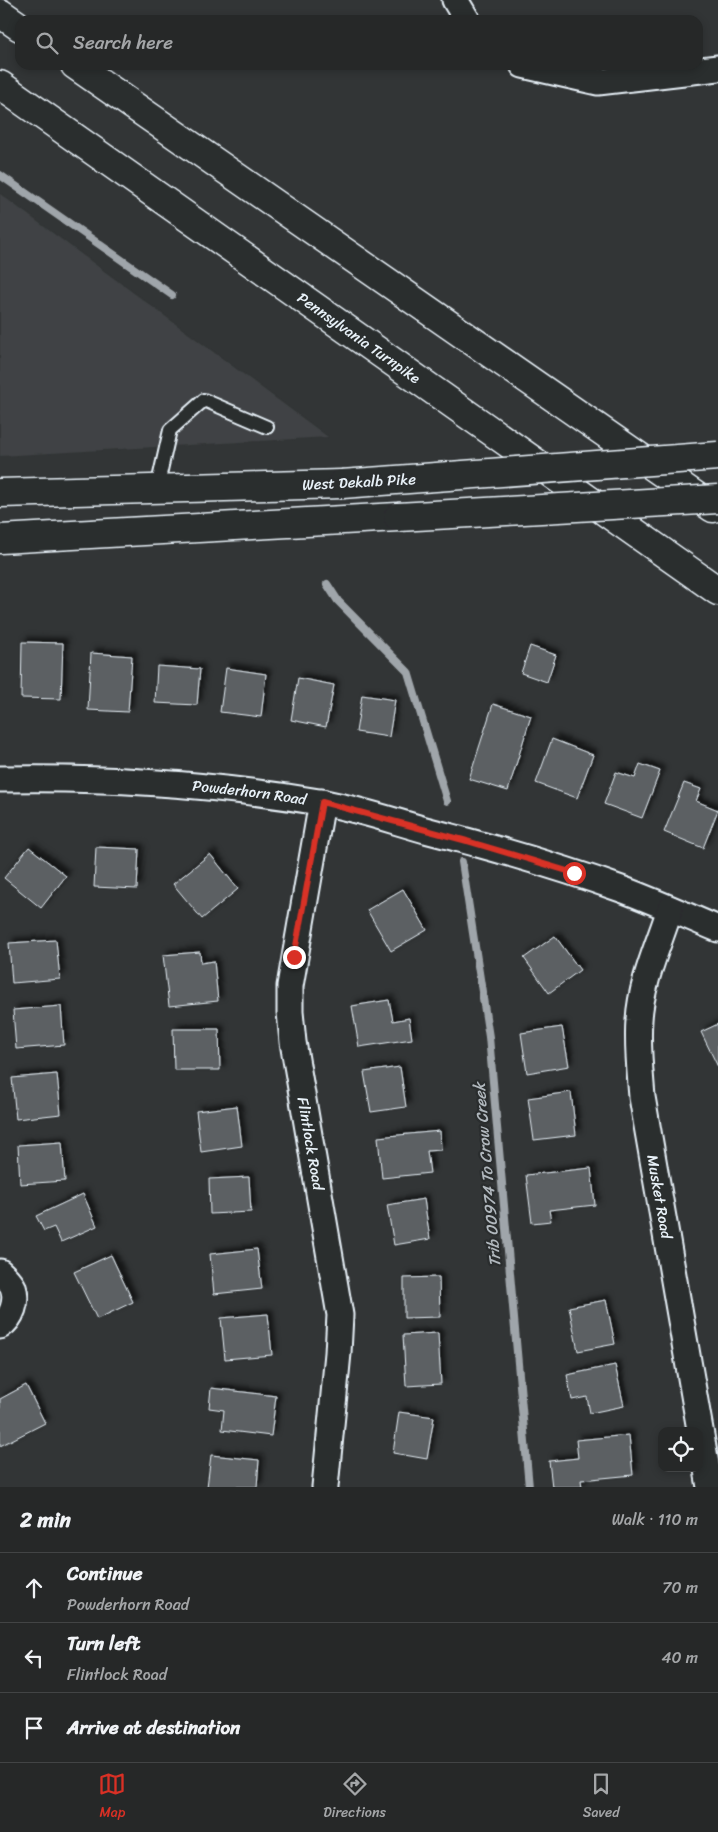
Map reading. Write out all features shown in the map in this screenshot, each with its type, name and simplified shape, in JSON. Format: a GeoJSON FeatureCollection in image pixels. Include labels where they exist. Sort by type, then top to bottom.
{"type":"FeatureCollection","features":[{"type":"Feature","properties":{"kind":"highway"},"geometry":{"type":"LineString","coordinates":[[0,13],[15,24]]}},
{"type":"Feature","properties":{"kind":"highway"},"geometry":{"type":"LineString","coordinates":[[82,70],[718,512]]}},
{"type":"Feature","properties":{"kind":"highway","name":"Pennsylvania Turnpike"},"geometry":{"type":"LineString","coordinates":[[0,85],[718,591]]}},
{"type":"Feature","properties":{"kind":"highway","name":"West Dekalb Pike"},"geometry":{"type":"LineString","coordinates":[[0,493],[342,484],[718,456]]}},
{"type":"Feature","properties":{"kind":"highway"},"geometry":{"type":"LineString","coordinates":[[0,539],[718,499]]}},
{"type":"Feature","properties":{"kind":"street"},"geometry":{"type":"LineString","coordinates":[[455,0],[464,15]]}},
{"type":"Feature","properties":{"kind":"street"},"geometry":{"type":"LineString","coordinates":[[703,70],[718,68]]}},
{"type":"Feature","properties":{"kind":"street"},"geometry":{"type":"LineString","coordinates":[[545,70],[598,82],[701,70]]}},
{"type":"Feature","properties":{"kind":"street","name":"Powderhorn Road"},"geometry":{"type":"LineString","coordinates":[[0,779],[86,779],[156,783],[322,802],[467,841],[574,873],[718,929]]}},
{"type":"Feature","properties":{"kind":"street","name":"Flintlock Road"},"geometry":{"type":"LineString","coordinates":[[322,802],[294,957],[290,986],[290,1012],[293,1042],[340,1315],[325,1487]]}},
{"type":"Feature","properties":{"kind":"street","name":"Musket Road"},"geometry":{"type":"LineString","coordinates":[[670,909],[644,987],[639,1018],[638,1058],[644,1106],[710,1487]]}},
{"type":"Feature","properties":{"kind":"street"},"geometry":{"type":"LineString","coordinates":[[0,1272],[13,1287],[14,1307],[8,1321],[0,1326]]}},
{"type":"Feature","properties":{"kind":"lane"},"geometry":{"type":"LineString","coordinates":[[157,488],[170,430],[204,400],[267,427]]}},
{"type":"Feature","properties":{"kind":"shaded area"},"geometry":{"type":"Polygon","coordinates":[[[0,194],[328,437],[0,456],[0,194]]]}},
{"type":"Feature","properties":{"kind":"building"},"geometry":{"type":"Polygon","coordinates":[[[22,642],[63,643],[61,699],[21,698],[22,642]]]}},
{"type":"Feature","properties":{"kind":"building"},"geometry":{"type":"Polygon","coordinates":[[[530,646],[556,655],[547,682],[521,673],[530,646]]]}},
{"type":"Feature","properties":{"kind":"building"},"geometry":{"type":"Polygon","coordinates":[[[91,653],[132,656],[128,712],[88,710],[91,653]]]}},
{"type":"Feature","properties":{"kind":"building"},"geometry":{"type":"Polygon","coordinates":[[[157,666],[200,669],[197,705],[155,703],[157,666]]]}},
{"type":"Feature","properties":{"kind":"building"},"geometry":{"type":"Polygon","coordinates":[[[226,668],[266,674],[261,717],[220,712],[226,668]]]}},
{"type":"Feature","properties":{"kind":"building"},"geometry":{"type":"Polygon","coordinates":[[[298,678],[334,685],[326,727],[291,720],[298,678]]]}},
{"type":"Feature","properties":{"kind":"building"},"geometry":{"type":"Polygon","coordinates":[[[362,695],[395,700],[389,737],[356,732],[362,695]]]}},
{"type":"Feature","properties":{"kind":"building"},"geometry":{"type":"Polygon","coordinates":[[[493,704],[531,716],[508,791],[469,779],[493,704]]]}},
{"type":"Feature","properties":{"kind":"building"},"geometry":{"type":"Polygon","coordinates":[[[552,739],[593,755],[577,798],[536,783],[552,739]]]}},
{"type":"Feature","properties":{"kind":"building"},"geometry":{"type":"Polygon","coordinates":[[[640,764],[660,771],[642,818],[604,804],[616,772],[635,778],[640,764]]]}},
{"type":"Feature","properties":{"kind":"building"},"geometry":{"type":"Polygon","coordinates":[[[684,783],[701,789],[696,801],[718,810],[703,848],[664,832],[684,783]]]}},
{"type":"Feature","properties":{"kind":"building"},"geometry":{"type":"Polygon","coordinates":[[[29,847],[66,876],[41,908],[4,878],[29,847]]]}},
{"type":"Feature","properties":{"kind":"building"},"geometry":{"type":"Polygon","coordinates":[[[96,847],[139,849],[137,889],[94,887],[96,847]]]}},
{"type":"Feature","properties":{"kind":"building"},"geometry":{"type":"Polygon","coordinates":[[[210,854],[238,889],[202,919],[173,884],[210,854]]]}},
{"type":"Feature","properties":{"kind":"building"},"geometry":{"type":"Polygon","coordinates":[[[403,889],[427,930],[391,951],[367,910],[403,889]]]}},
{"type":"Feature","properties":{"kind":"building"},"geometry":{"type":"Polygon","coordinates":[[[555,936],[580,970],[549,993],[524,958],[555,936]]]}},
{"type":"Feature","properties":{"kind":"building"},"geometry":{"type":"Polygon","coordinates":[[[56,940],[60,979],[12,983],[9,943],[56,940]]]}},
{"type":"Feature","properties":{"kind":"building"},"geometry":{"type":"Polygon","coordinates":[[[200,952],[201,963],[214,961],[218,1001],[169,1006],[163,955],[200,952]]]}},
{"type":"Feature","properties":{"kind":"building"},"geometry":{"type":"Polygon","coordinates":[[[389,1000],[393,1021],[409,1018],[412,1039],[359,1047],[352,1006],[389,1000]]]}},
{"type":"Feature","properties":{"kind":"building"},"geometry":{"type":"Polygon","coordinates":[[[61,1006],[64,1045],[16,1049],[13,1010],[61,1006]]]}},
{"type":"Feature","properties":{"kind":"building"},"geometry":{"type":"Polygon","coordinates":[[[718,1024],[718,1067],[701,1032],[718,1024]]]}},
{"type":"Feature","properties":{"kind":"building"},"geometry":{"type":"Polygon","coordinates":[[[562,1027],[569,1066],[527,1073],[521,1033],[562,1027]]]}},
{"type":"Feature","properties":{"kind":"building"},"geometry":{"type":"Polygon","coordinates":[[[173,1029],[219,1029],[220,1070],[174,1070],[173,1029]]]}},
{"type":"Feature","properties":{"kind":"building"},"geometry":{"type":"Polygon","coordinates":[[[400,1067],[406,1107],[371,1112],[364,1072],[400,1067]]]}},
{"type":"Feature","properties":{"kind":"building"},"geometry":{"type":"Polygon","coordinates":[[[57,1074],[61,1114],[16,1119],[12,1078],[57,1074]]]}},
{"type":"Feature","properties":{"kind":"building"},"geometry":{"type":"Polygon","coordinates":[[[571,1092],[576,1135],[534,1140],[528,1098],[571,1092]]]}},
{"type":"Feature","properties":{"kind":"building"},"geometry":{"type":"Polygon","coordinates":[[[237,1106],[242,1146],[201,1152],[196,1111],[237,1106]]]}},
{"type":"Feature","properties":{"kind":"building"},"geometry":{"type":"Polygon","coordinates":[[[440,1131],[441,1150],[427,1151],[430,1173],[382,1178],[378,1137],[440,1131]]]}},
{"type":"Feature","properties":{"kind":"building"},"geometry":{"type":"Polygon","coordinates":[[[62,1142],[65,1181],[20,1184],[18,1145],[62,1142]]]}},
{"type":"Feature","properties":{"kind":"building"},"geometry":{"type":"Polygon","coordinates":[[[591,1168],[595,1205],[549,1210],[551,1221],[532,1223],[526,1175],[591,1168]]]}},
{"type":"Feature","properties":{"kind":"building"},"geometry":{"type":"Polygon","coordinates":[[[249,1177],[251,1212],[210,1214],[209,1179],[249,1177]]]}},
{"type":"Feature","properties":{"kind":"building"},"geometry":{"type":"Polygon","coordinates":[[[83,1194],[97,1226],[61,1242],[54,1227],[44,1231],[36,1216],[83,1194]]]}},
{"type":"Feature","properties":{"kind":"building"},"geometry":{"type":"Polygon","coordinates":[[[424,1199],[430,1239],[394,1245],[387,1205],[424,1199]]]}},
{"type":"Feature","properties":{"kind":"building"},"geometry":{"type":"Polygon","coordinates":[[[257,1249],[262,1289],[214,1294],[210,1254],[257,1249]]]}},
{"type":"Feature","properties":{"kind":"building"},"geometry":{"type":"Polygon","coordinates":[[[111,1255],[133,1302],[97,1319],[74,1272],[111,1255]]]}},
{"type":"Feature","properties":{"kind":"building"},"geometry":{"type":"Polygon","coordinates":[[[439,1277],[440,1317],[404,1318],[404,1278],[439,1277]]]}},
{"type":"Feature","properties":{"kind":"building"},"geometry":{"type":"Polygon","coordinates":[[[606,1300],[615,1344],[578,1351],[569,1307],[606,1300]]]}},
{"type":"Feature","properties":{"kind":"building"},"geometry":{"type":"Polygon","coordinates":[[[268,1314],[272,1355],[225,1359],[221,1318],[268,1314]]]}},
{"type":"Feature","properties":{"kind":"building"},"geometry":{"type":"Polygon","coordinates":[[[438,1333],[441,1384],[406,1386],[403,1335],[438,1333]]]}},
{"type":"Feature","properties":{"kind":"building"},"geometry":{"type":"Polygon","coordinates":[[[615,1365],[624,1406],[590,1413],[587,1397],[572,1400],[567,1375],[615,1365]]]}},
{"type":"Feature","properties":{"kind":"building"},"geometry":{"type":"Polygon","coordinates":[[[26,1385],[45,1423],[0,1446],[0,1399],[26,1385]]]}},
{"type":"Feature","properties":{"kind":"building"},"geometry":{"type":"Polygon","coordinates":[[[211,1388],[276,1396],[271,1436],[222,1430],[224,1410],[209,1408],[211,1388]]]}},
{"type":"Feature","properties":{"kind":"building"},"geometry":{"type":"Polygon","coordinates":[[[399,1412],[434,1417],[427,1459],[393,1453],[399,1412]]]}},
{"type":"Feature","properties":{"kind":"building"},"geometry":{"type":"Polygon","coordinates":[[[629,1435],[633,1475],[581,1480],[582,1487],[552,1487],[549,1461],[578,1458],[576,1440],[629,1435]]]}},
{"type":"Feature","properties":{"kind":"building"},"geometry":{"type":"Polygon","coordinates":[[[211,1455],[259,1460],[257,1487],[207,1487],[211,1455]]]}},
{"type":"Feature","properties":{"kind":"waterway","name":"Trib 00974 To Crow Creek"},"geometry":{"type":"LineString","coordinates":[[0,175],[172,295]]}},
{"type":"Feature","properties":{"kind":"waterway","name":"Trib 00974 To Crow Creek"},"geometry":{"type":"LineString","coordinates":[[327,584],[338,601],[408,672],[447,801]]}},
{"type":"Feature","properties":{"kind":"waterway","name":"Trib 00974 To Crow Creek"},"geometry":{"type":"LineString","coordinates":[[462,862],[489,1037],[529,1487]]}},
{"type":"Feature","properties":{"kind":"route"},"geometry":{"type":"LineString","coordinates":[[294,957],[322,802],[467,841],[574,873]]}}]}
